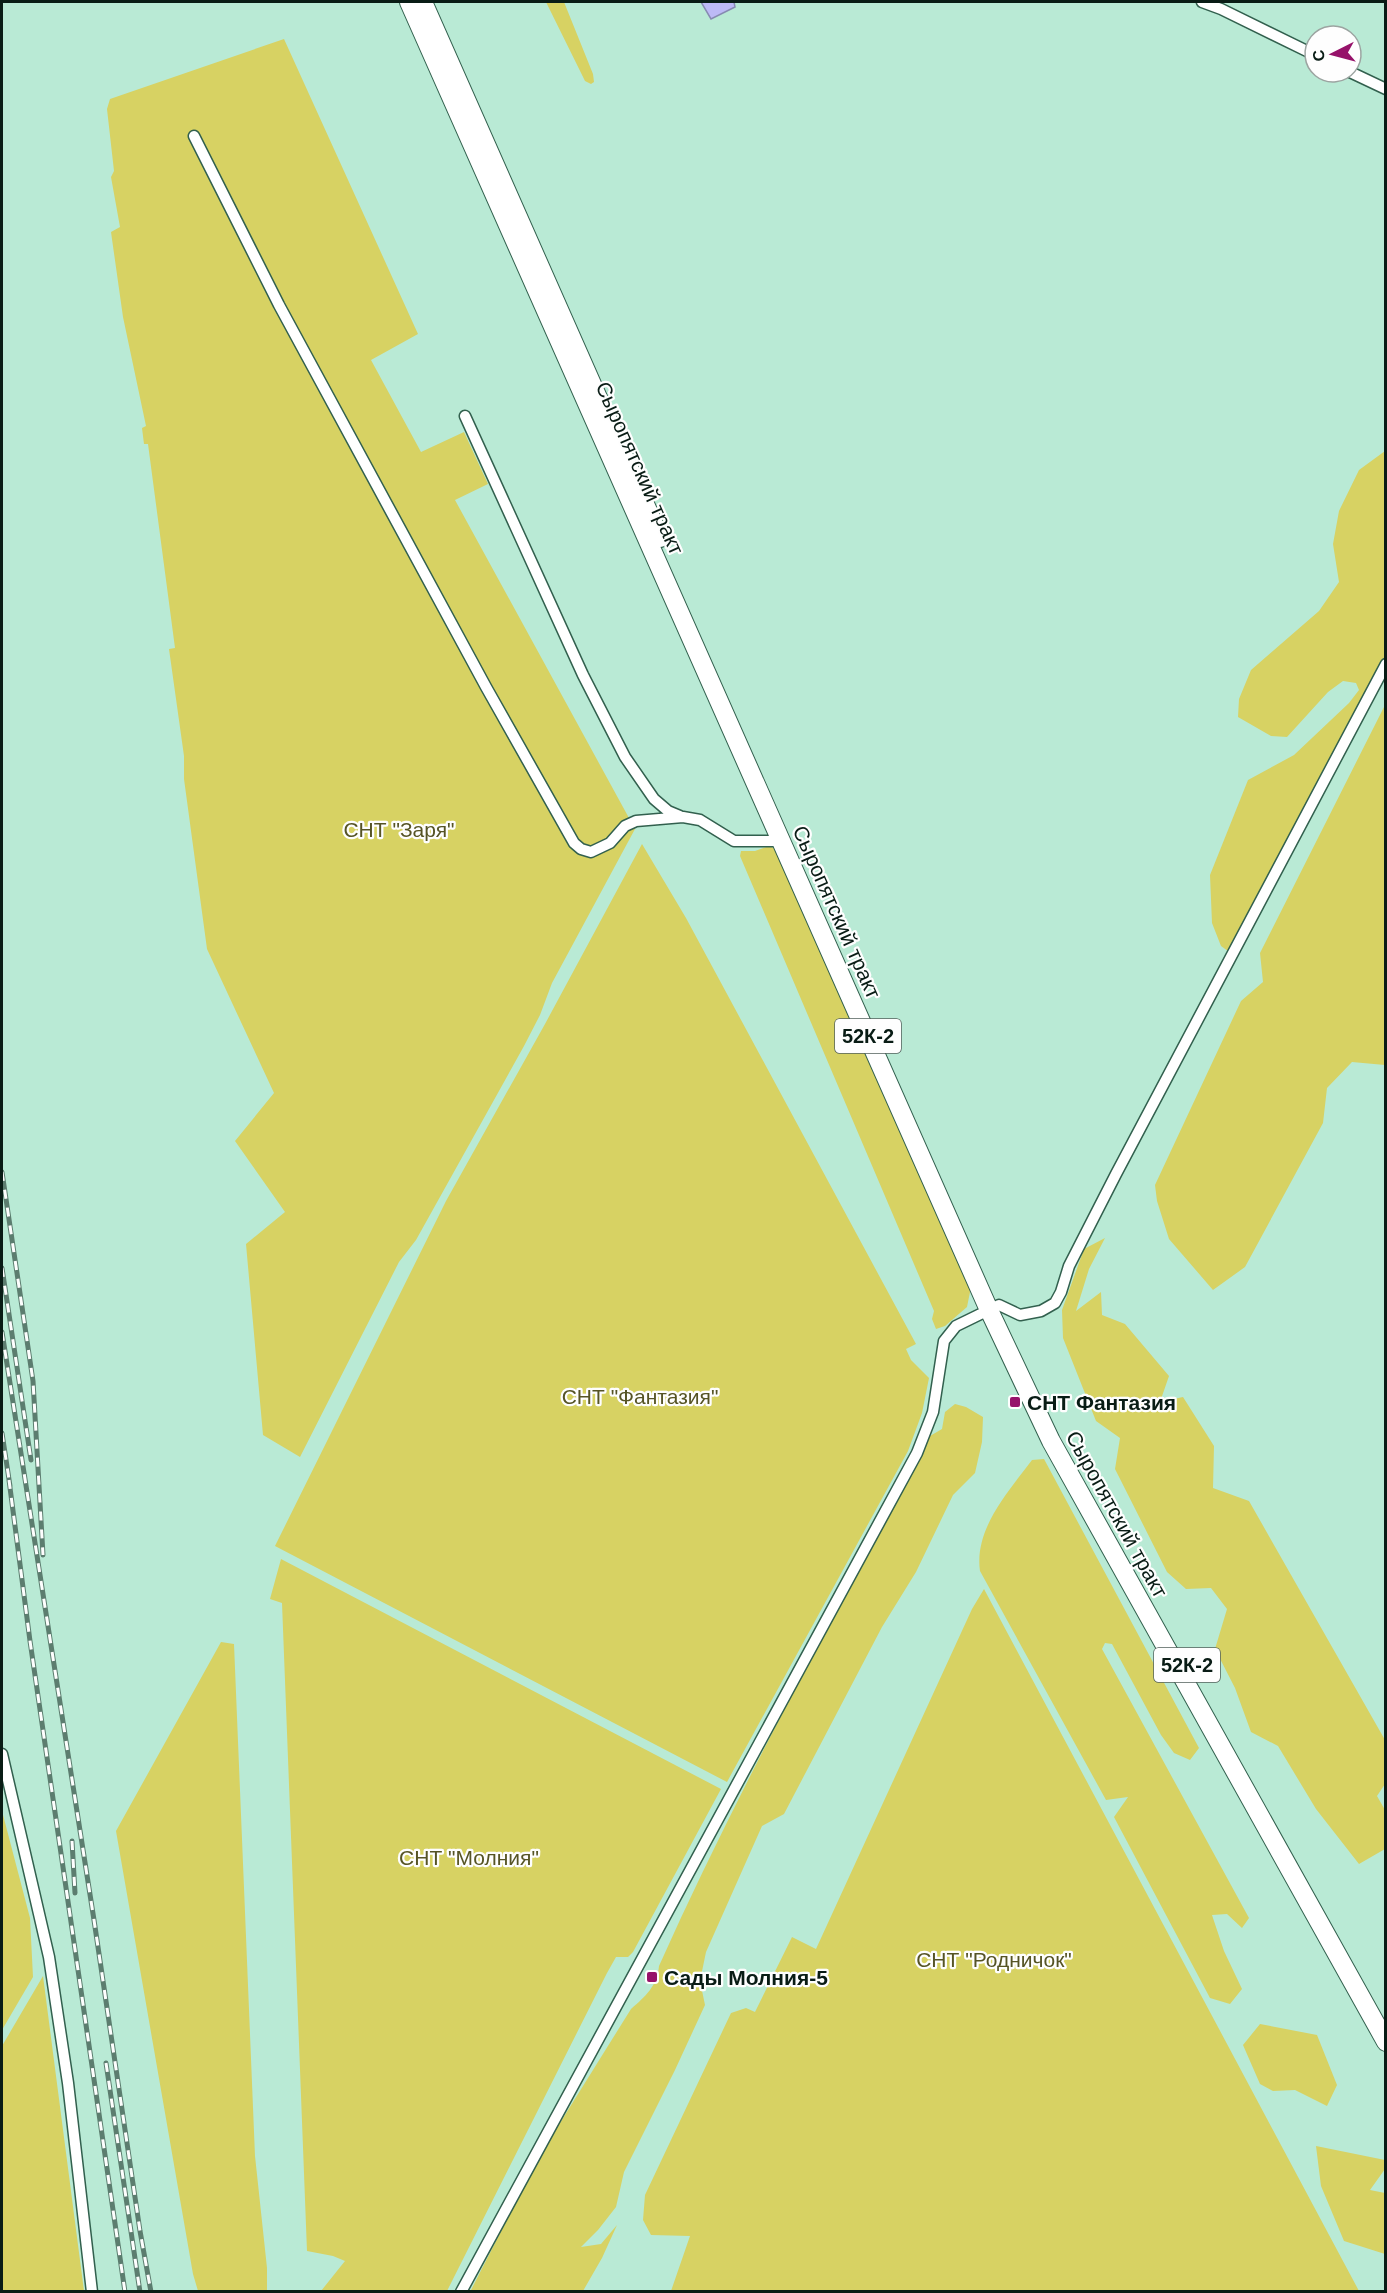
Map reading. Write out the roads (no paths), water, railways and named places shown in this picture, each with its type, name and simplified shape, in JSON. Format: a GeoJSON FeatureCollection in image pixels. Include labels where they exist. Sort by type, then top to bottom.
{"type":"FeatureCollection","features":[{"type":"Feature","properties":{"kind":"main road","name":"Сыропятский тракт"},"geometry":{"type":"LineString","coordinates":[[409,2],[781,841],[994,1308],[1060,1435],[1386,2019]]}},
{"type":"Feature","properties":{"kind":"main road","name":"Сыропятский тракт"},"geometry":{"type":"LineString","coordinates":[[423,2],[1051,1440],[1267,1832],[1386,2042]]}},
{"type":"Feature","properties":{"kind":"street"},"geometry":{"type":"LineString","coordinates":[[1202,2],[1303,49]]}},
{"type":"Feature","properties":{"kind":"street"},"geometry":{"type":"LineString","coordinates":[[1363,78],[1386,89]]}},
{"type":"Feature","properties":{"kind":"street"},"geometry":{"type":"LineString","coordinates":[[194,136],[290,326],[486,687],[574,843],[581,849],[591,852],[610,843],[626,826],[636,821],[683,817],[700,820],[734,841],[781,841]]}},
{"type":"Feature","properties":{"kind":"street"},"geometry":{"type":"LineString","coordinates":[[465,416],[583,675],[625,757],[654,799],[668,810],[683,817]]}},
{"type":"Feature","properties":{"kind":"street"},"geometry":{"type":"LineString","coordinates":[[461,2292],[917,1453],[933,1412],[944,1341],[956,1326],[994,1308],[1020,1315],[1041,1311],[1055,1303],[1069,1266],[1116,1173],[1386,664]]}},
{"type":"Feature","properties":{"kind":"street"},"geometry":{"type":"LineString","coordinates":[[2,1754],[49,1957],[68,2084],[92,2292]]}},
{"type":"Feature","properties":{"kind":"water"},"geometry":{"type":"Polygon","coordinates":[[[701,2],[734,2],[735,7],[711,19],[701,2]]]}},
{"type":"Feature","properties":{"kind":"railway"},"geometry":{"type":"LineString","coordinates":[[2,1172],[33,1381],[43,1555]]}},
{"type":"Feature","properties":{"kind":"railway"},"geometry":{"type":"LineString","coordinates":[[2,1268],[31,1460]]}},
{"type":"Feature","properties":{"kind":"railway"},"geometry":{"type":"LineString","coordinates":[[2,1332],[151,2292]]}},
{"type":"Feature","properties":{"kind":"railway"},"geometry":{"type":"LineString","coordinates":[[2,1433],[10,1486]]}},
{"type":"Feature","properties":{"kind":"railway"},"geometry":{"type":"LineString","coordinates":[[9,1480],[30,1641],[125,2292]]}},
{"type":"Feature","properties":{"kind":"railway"},"geometry":{"type":"LineString","coordinates":[[72,1841],[75,1893]]}},
{"type":"Feature","properties":{"kind":"railway"},"geometry":{"type":"LineString","coordinates":[[106,2063],[140,2292]]}},
{"type":"Feature","properties":{"kind":"place","name":"СНТ Фантазия"},"geometry":{"type":"Point","coordinates":[1015,1402]}},
{"type":"Feature","properties":{"kind":"place","name":"Сады Молния-5"},"geometry":{"type":"Point","coordinates":[652,1977]}},
{"type":"Feature","properties":{"kind":"park label","name":"СНТ \"Заря\""},"geometry":{"type":"Point","coordinates":[399,829]}},
{"type":"Feature","properties":{"kind":"park label","name":"СНТ \"Фантазия\""},"geometry":{"type":"Point","coordinates":[640,1396]}},
{"type":"Feature","properties":{"kind":"park label","name":"СНТ \"Молния\""},"geometry":{"type":"Point","coordinates":[469,1857]}},
{"type":"Feature","properties":{"kind":"park label","name":"СНТ \"Родничок\""},"geometry":{"type":"Point","coordinates":[994,1959]}}]}
